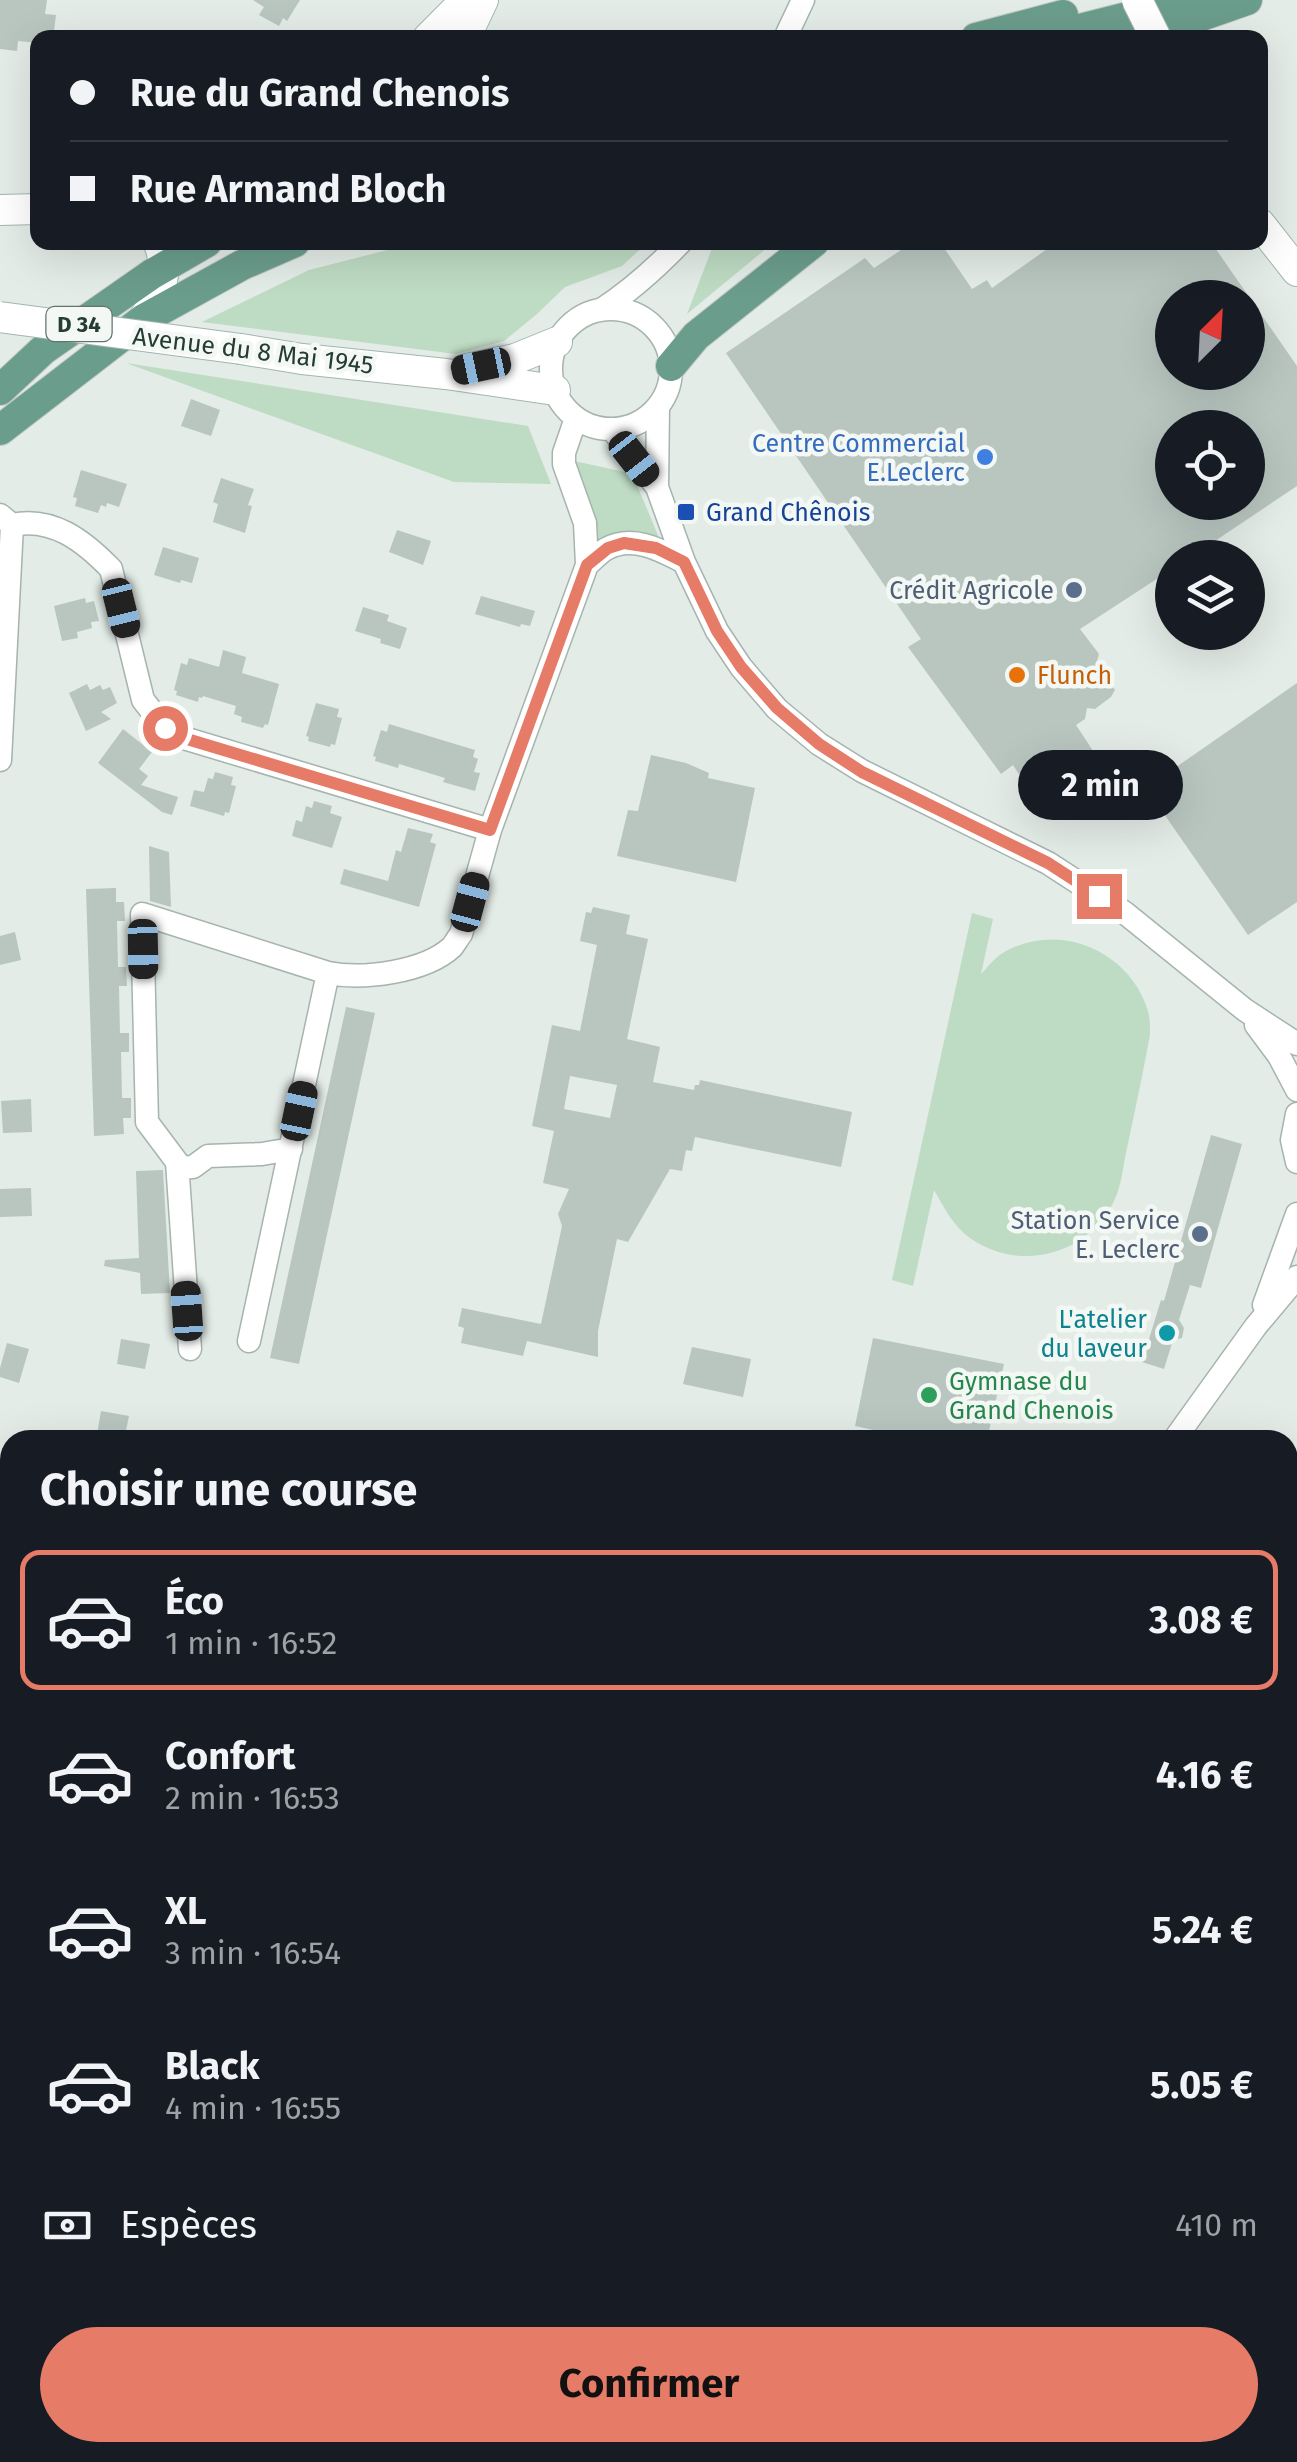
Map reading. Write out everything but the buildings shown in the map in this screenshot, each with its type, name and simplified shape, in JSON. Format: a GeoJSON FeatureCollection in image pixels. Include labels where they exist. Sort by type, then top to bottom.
{"type":"FeatureCollection","features":[{"type":"Feature","properties":{"kind":"main road"},"geometry":{"type":"LineString","coordinates":[[1006,30],[1120,0]]}},
{"type":"Feature","properties":{"kind":"main road"},"geometry":{"type":"LineString","coordinates":[[1076,30],[1195,0]]}},
{"type":"Feature","properties":{"kind":"main road"},"geometry":{"type":"LineString","coordinates":[[1161,30],[1247,0]]}},
{"type":"Feature","properties":{"kind":"main road"},"geometry":{"type":"LineString","coordinates":[[144,319],[277,250]]}},
{"type":"Feature","properties":{"kind":"main road"},"geometry":{"type":"LineString","coordinates":[[671,366],[696,336],[804,250]]}},
{"type":"Feature","properties":{"kind":"main road","name":"D 34"},"geometry":{"type":"LineString","coordinates":[[0,390],[161,254]]}},
{"type":"Feature","properties":{"kind":"main road","name":"D 34"},"geometry":{"type":"LineString","coordinates":[[0,430],[144,319]]}},
{"type":"Feature","properties":{"kind":"street"},"geometry":{"type":"LineString","coordinates":[[436,30],[466,0]]}},
{"type":"Feature","properties":{"kind":"street"},"geometry":{"type":"LineString","coordinates":[[469,30],[484,0]]}},
{"type":"Feature","properties":{"kind":"street"},"geometry":{"type":"LineString","coordinates":[[484,30],[493,0]]}},
{"type":"Feature","properties":{"kind":"street"},"geometry":{"type":"LineString","coordinates":[[1137,0],[1152,30]]}},
{"type":"Feature","properties":{"kind":"street"},"geometry":{"type":"LineString","coordinates":[[0,210],[30,209]]}},
{"type":"Feature","properties":{"kind":"street"},"geometry":{"type":"LineString","coordinates":[[1268,234],[1297,271]]}},
{"type":"Feature","properties":{"kind":"street"},"geometry":{"type":"LineString","coordinates":[[602,310],[647,277],[673,250]]}},
{"type":"Feature","properties":{"kind":"street"},"geometry":{"type":"LineString","coordinates":[[144,319],[163,286],[161,254]]}},
{"type":"Feature","properties":{"kind":"street"},"geometry":{"type":"LineString","coordinates":[[602,310],[638,316],[655,328],[666,346],[671,366],[666,394],[658,407],[645,419],[612,429],[576,418],[563,406],[551,374],[557,342],[568,327],[583,316],[602,310]]}},
{"type":"Feature","properties":{"kind":"street","name":"Avenue du 8 Mai 1945"},"geometry":{"type":"LineString","coordinates":[[0,317],[555,390]]}},
{"type":"Feature","properties":{"kind":"street","name":"Avenue du 8 Mai 1945"},"geometry":{"type":"LineString","coordinates":[[446,374],[516,359],[557,342]]}},
{"type":"Feature","properties":{"kind":"street"},"geometry":{"type":"LineString","coordinates":[[656,487],[658,407]]}},
{"type":"Feature","properties":{"kind":"street"},"geometry":{"type":"LineString","coordinates":[[190,1349],[177,1162],[147,1122],[142,914],[348,977],[388,974],[428,961],[452,947],[461,934],[490,830],[587,565],[585,523],[564,464],[576,418]]}},
{"type":"Feature","properties":{"kind":"street"},"geometry":{"type":"LineString","coordinates":[[612,429],[656,487],[684,562],[717,631],[741,667],[777,708],[819,744],[862,772],[1048,863],[1125,912],[1245,1010],[1297,1044]]}},
{"type":"Feature","properties":{"kind":"street"},"geometry":{"type":"LineString","coordinates":[[0,760],[6,520],[28,521],[71,535],[111,569],[143,700],[165,728],[177,736],[490,830]]}},
{"type":"Feature","properties":{"kind":"street"},"geometry":{"type":"LineString","coordinates":[[587,565],[608,548],[624,543],[656,548],[684,562]]}},
{"type":"Feature","properties":{"kind":"street"},"geometry":{"type":"LineString","coordinates":[[250,1341],[328,972]]}},
{"type":"Feature","properties":{"kind":"street"},"geometry":{"type":"LineString","coordinates":[[1245,1010],[1297,1090]]}},
{"type":"Feature","properties":{"kind":"street"},"geometry":{"type":"LineString","coordinates":[[1297,1114],[1292,1140],[1297,1162]]}},
{"type":"Feature","properties":{"kind":"street"},"geometry":{"type":"LineString","coordinates":[[178,1168],[192,1167],[208,1156],[291,1149]]}},
{"type":"Feature","properties":{"kind":"street"},"geometry":{"type":"LineString","coordinates":[[1256,1326],[1297,1214]]}},
{"type":"Feature","properties":{"kind":"street"},"geometry":{"type":"LineString","coordinates":[[1181,1430],[1256,1326],[1297,1277]]}},
{"type":"Feature","properties":{"kind":"green space"},"geometry":{"type":"Polygon","coordinates":[[[388,250],[639,250],[622,266],[565,287],[504,341],[456,354],[202,322],[309,270],[388,250]]]}},
{"type":"Feature","properties":{"kind":"green space"},"geometry":{"type":"Polygon","coordinates":[[[711,250],[765,250],[687,314],[711,250]]]}},
{"type":"Feature","properties":{"kind":"green space"},"geometry":{"type":"Polygon","coordinates":[[[126,363],[528,426],[551,484],[454,482],[126,363]]]}},
{"type":"Feature","properties":{"kind":"green space"},"geometry":{"type":"Polygon","coordinates":[[[574,461],[631,471],[660,540],[598,543],[591,503],[574,461]]]}},
{"type":"Feature","properties":{"kind":"green space"},"geometry":{"type":"Polygon","coordinates":[[[972,913],[993,919],[981,974],[1000,955],[1024,944],[1068,941],[1089,947],[1108,957],[1139,990],[1148,1011],[1150,1035],[1121,1182],[1102,1220],[1070,1246],[1031,1256],[1010,1255],[989,1249],[964,1233],[934,1190],[913,1286],[892,1280],[972,913]]]}},
{"type":"Feature","properties":{"kind":"place","name":"Centre Commercial E.Leclerc"},"geometry":{"type":"Point","coordinates":[985,457]}},
{"type":"Feature","properties":{"kind":"place","name":"Grand Chênois"},"geometry":{"type":"Point","coordinates":[686,512]}},
{"type":"Feature","properties":{"kind":"place","name":"Crédit Agricole"},"geometry":{"type":"Point","coordinates":[1074,590]}},
{"type":"Feature","properties":{"kind":"place","name":"Flunch"},"geometry":{"type":"Point","coordinates":[1017,675]}},
{"type":"Feature","properties":{"kind":"place","name":"Station Service E. Leclerc"},"geometry":{"type":"Point","coordinates":[1200,1234]}},
{"type":"Feature","properties":{"kind":"place","name":"L'atelier du laveur"},"geometry":{"type":"Point","coordinates":[1167,1333]}},
{"type":"Feature","properties":{"kind":"place","name":"Gymnase du Grand Chenois"},"geometry":{"type":"Point","coordinates":[929,1395]}},
{"type":"Feature","properties":{"kind":"route"},"geometry":{"type":"LineString","coordinates":[[165,728],[177,736],[490,830],[587,565],[608,548],[636,543],[684,562],[717,631],[741,667],[777,708],[819,744],[862,772],[1048,863],[1099,896]]}}]}
